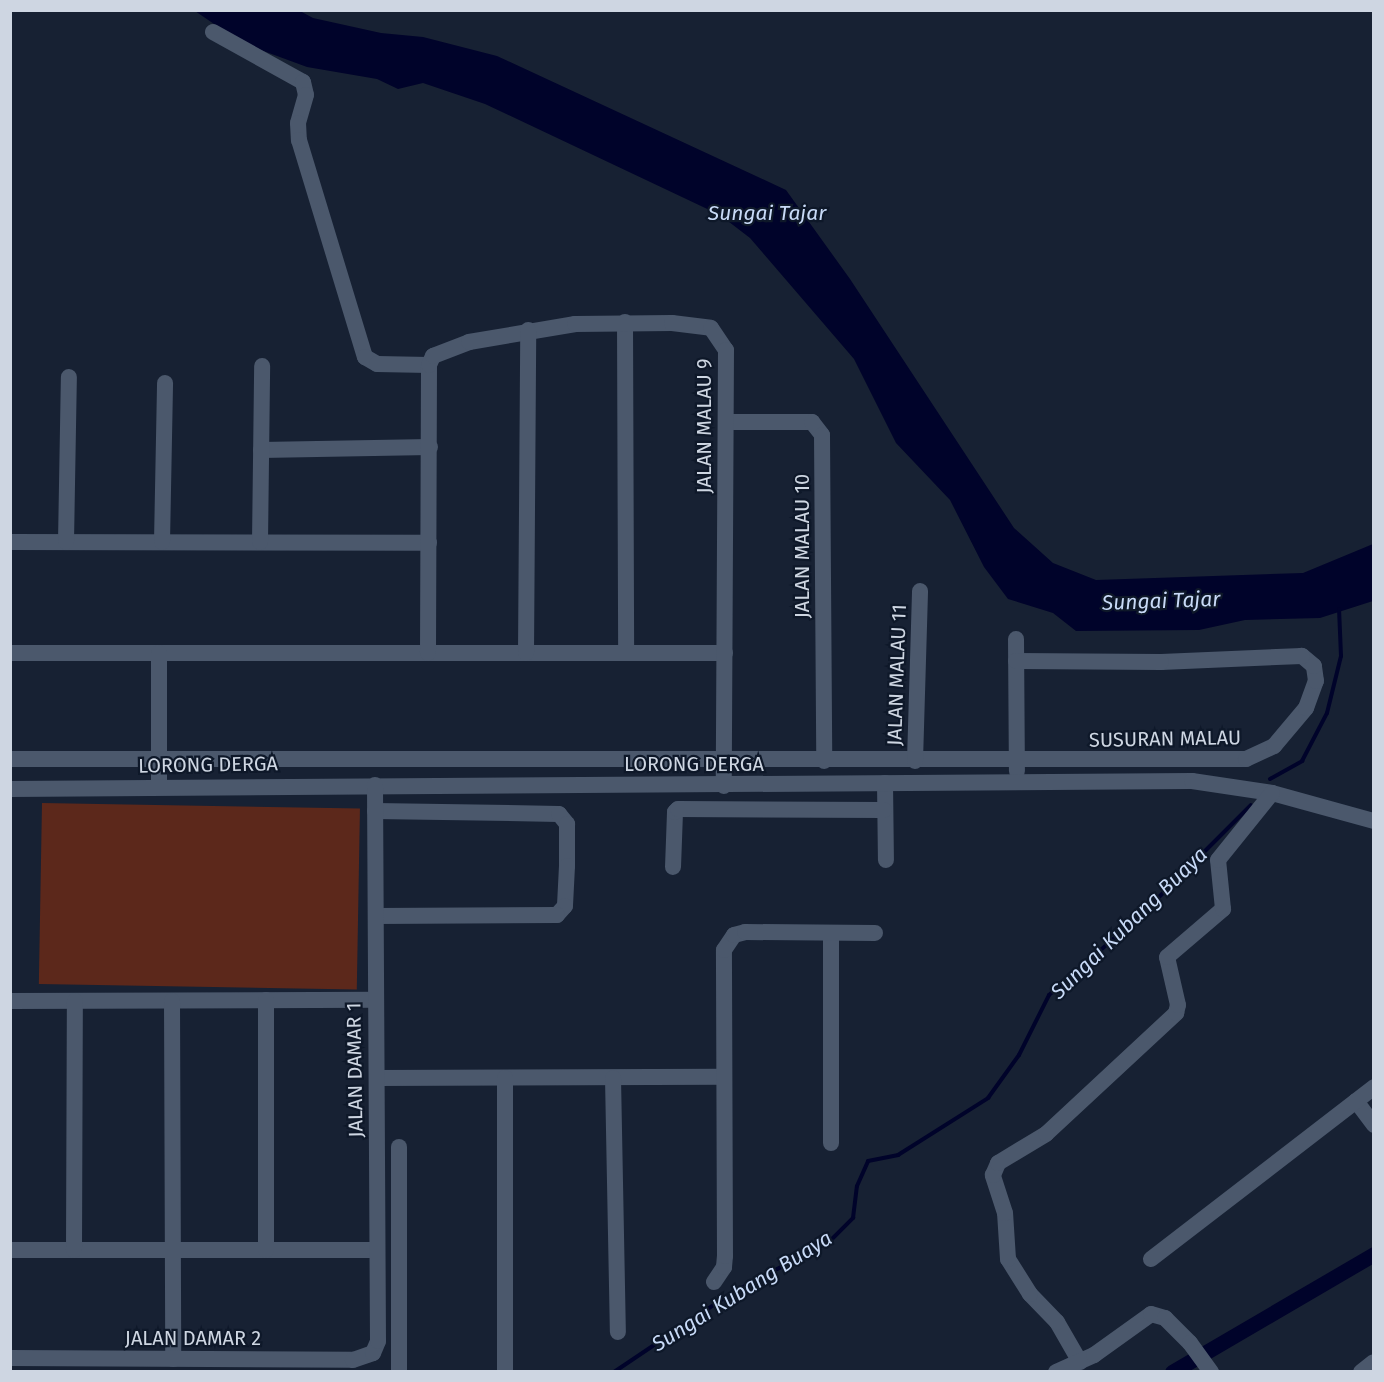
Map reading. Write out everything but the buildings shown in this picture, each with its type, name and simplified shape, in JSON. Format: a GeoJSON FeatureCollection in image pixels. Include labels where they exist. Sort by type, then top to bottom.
{"type":"FeatureCollection","features":[{"type":"Feature","properties":{"kind":"street"},"geometry":{"type":"LineString","coordinates":[[213,32],[303,82],[306,95],[298,123],[299,140],[365,357],[383,365],[429,365],[428,653]]}},
{"type":"Feature","properties":{"kind":"street"},"geometry":{"type":"LineString","coordinates":[[625,322],[626,653]]}},
{"type":"Feature","properties":{"kind":"street","name":"JALAN MALAU 9"},"geometry":{"type":"LineString","coordinates":[[429,365],[442,351],[528,330],[625,322],[703,325],[717,332],[726,350],[724,786]]}},
{"type":"Feature","properties":{"kind":"street"},"geometry":{"type":"LineString","coordinates":[[526,653],[528,330]]}},
{"type":"Feature","properties":{"kind":"street"},"geometry":{"type":"LineString","coordinates":[[260,542],[262,366]]}},
{"type":"Feature","properties":{"kind":"street"},"geometry":{"type":"LineString","coordinates":[[66,542],[69,378]]}},
{"type":"Feature","properties":{"kind":"street"},"geometry":{"type":"LineString","coordinates":[[162,542],[165,383]]}},
{"type":"Feature","properties":{"kind":"street","name":"JALAN MALAU 10"},"geometry":{"type":"LineString","coordinates":[[726,422],[812,422],[822,435],[824,760]]}},
{"type":"Feature","properties":{"kind":"street"},"geometry":{"type":"LineString","coordinates":[[261,450],[430,447]]}},
{"type":"Feature","properties":{"kind":"street"},"geometry":{"type":"LineString","coordinates":[[10,542],[429,543]]}},
{"type":"Feature","properties":{"kind":"street","name":"JALAN MALAU 11"},"geometry":{"type":"LineString","coordinates":[[915,761],[920,591]]}},
{"type":"Feature","properties":{"kind":"street"},"geometry":{"type":"LineString","coordinates":[[1016,639],[1017,784]]}},
{"type":"Feature","properties":{"kind":"street"},"geometry":{"type":"LineString","coordinates":[[10,653],[725,653]]}},
{"type":"Feature","properties":{"kind":"street"},"geometry":{"type":"LineString","coordinates":[[159,653],[159,786]]}},
{"type":"Feature","properties":{"kind":"street","name":"SUSURAN MALAU"},"geometry":{"type":"LineString","coordinates":[[1016,661],[1161,662],[1302,656],[1309,660],[1316,674],[1306,708],[1274,746],[1256,757],[1017,761]]}},
{"type":"Feature","properties":{"kind":"street"},"geometry":{"type":"LineString","coordinates":[[10,759],[159,756],[1017,761]]}},
{"type":"Feature","properties":{"kind":"street","name":"LORONG DERGA"},"geometry":{"type":"LineString","coordinates":[[10,789],[159,786],[724,786],[1192,782],[1272,793],[1374,821]]}},
{"type":"Feature","properties":{"kind":"street"},"geometry":{"type":"LineString","coordinates":[[885,783],[886,860]]}},
{"type":"Feature","properties":{"kind":"street","name":"JALAN DAMAR 1"},"geometry":{"type":"LineString","coordinates":[[373,1353],[378,1341],[375,785]]}},
{"type":"Feature","properties":{"kind":"street"},"geometry":{"type":"LineString","coordinates":[[1080,1362],[1057,1322],[1030,1294],[1008,1259],[1005,1213],[993,1180],[995,1168],[1004,1159],[1046,1134],[1176,1012],[1178,1005],[1167,957],[1223,909],[1218,860],[1272,793]]}},
{"type":"Feature","properties":{"kind":"street"},"geometry":{"type":"LineString","coordinates":[[673,867],[675,813],[678,809],[884,810]]}},
{"type":"Feature","properties":{"kind":"street"},"geometry":{"type":"LineString","coordinates":[[375,811],[559,814],[567,824],[567,855],[566,906],[557,915],[375,916]]}},
{"type":"Feature","properties":{"kind":"street"},"geometry":{"type":"LineString","coordinates":[[714,1282],[724,1267],[725,1256],[724,950],[728,942],[745,932],[875,933]]}},
{"type":"Feature","properties":{"kind":"street"},"geometry":{"type":"LineString","coordinates":[[831,933],[831,1143]]}},
{"type":"Feature","properties":{"kind":"street"},"geometry":{"type":"LineString","coordinates":[[74,1250],[75,1000]]}},
{"type":"Feature","properties":{"kind":"street"},"geometry":{"type":"LineString","coordinates":[[172,1000],[173,1359]]}},
{"type":"Feature","properties":{"kind":"street"},"geometry":{"type":"LineString","coordinates":[[266,1000],[266,1250]]}},
{"type":"Feature","properties":{"kind":"street"},"geometry":{"type":"LineString","coordinates":[[10,1001],[375,1000]]}},
{"type":"Feature","properties":{"kind":"street"},"geometry":{"type":"LineString","coordinates":[[377,1078],[724,1077]]}},
{"type":"Feature","properties":{"kind":"street"},"geometry":{"type":"LineString","coordinates":[[505,1078],[505,1371]]}},
{"type":"Feature","properties":{"kind":"street"},"geometry":{"type":"LineString","coordinates":[[613,1078],[618,1332]]}},
{"type":"Feature","properties":{"kind":"street"},"geometry":{"type":"LineString","coordinates":[[1151,1259],[1374,1087]]}},
{"type":"Feature","properties":{"kind":"street"},"geometry":{"type":"LineString","coordinates":[[1356,1101],[1374,1125]]}},
{"type":"Feature","properties":{"kind":"street"},"geometry":{"type":"LineString","coordinates":[[399,1147],[399,1371]]}},
{"type":"Feature","properties":{"kind":"street"},"geometry":{"type":"LineString","coordinates":[[10,1250],[377,1250]]}},
{"type":"Feature","properties":{"kind":"street"},"geometry":{"type":"LineString","coordinates":[[1056,1371],[1080,1362],[1152,1314],[1165,1318],[1193,1347],[1210,1370]]}},
{"type":"Feature","properties":{"kind":"street","name":"JALAN DAMAR 2"},"geometry":{"type":"LineString","coordinates":[[10,1358],[353,1360],[373,1353]]}},
{"type":"Feature","properties":{"kind":"street"},"geometry":{"type":"LineString","coordinates":[[1361,1371],[1374,1362]]}},
{"type":"Feature","properties":{"kind":"shaded area"},"geometry":{"type":"Polygon","coordinates":[[[42,803],[360,809],[357,990],[39,984],[42,803]]]}},
{"type":"Feature","properties":{"kind":"water","name":"Sungai Tajar"},"geometry":{"type":"Polygon","coordinates":[[[195,11],[300,11],[313,18],[381,33],[423,37],[497,56],[786,190],[850,279],[1014,528],[1053,563],[1096,580],[1303,573],[1373,544],[1373,601],[1320,618],[1245,620],[1199,630],[1076,631],[1053,613],[1008,599],[984,567],[950,500],[896,443],[854,359],[750,238],[720,215],[485,104],[423,83],[398,89],[377,79],[307,67],[242,43],[195,11]]]}},
{"type":"Feature","properties":{"kind":"waterway","name":"Sungai Kubang Buaya"},"geometry":{"type":"LineString","coordinates":[[1270,779],[1302,761],[1327,713],[1341,656],[1339,609]]}},
{"type":"Feature","properties":{"kind":"waterway","name":"Sungai Kubang Buaya"},"geometry":{"type":"LineString","coordinates":[[614,1372],[730,1294],[830,1241],[853,1218],[857,1186],[868,1161],[898,1155],[988,1098],[1019,1055],[1049,995],[1144,912],[1251,805]]}},
{"type":"Feature","properties":{"kind":"waterway"},"geometry":{"type":"LineString","coordinates":[[1172,1372],[1374,1254]]}}]}
